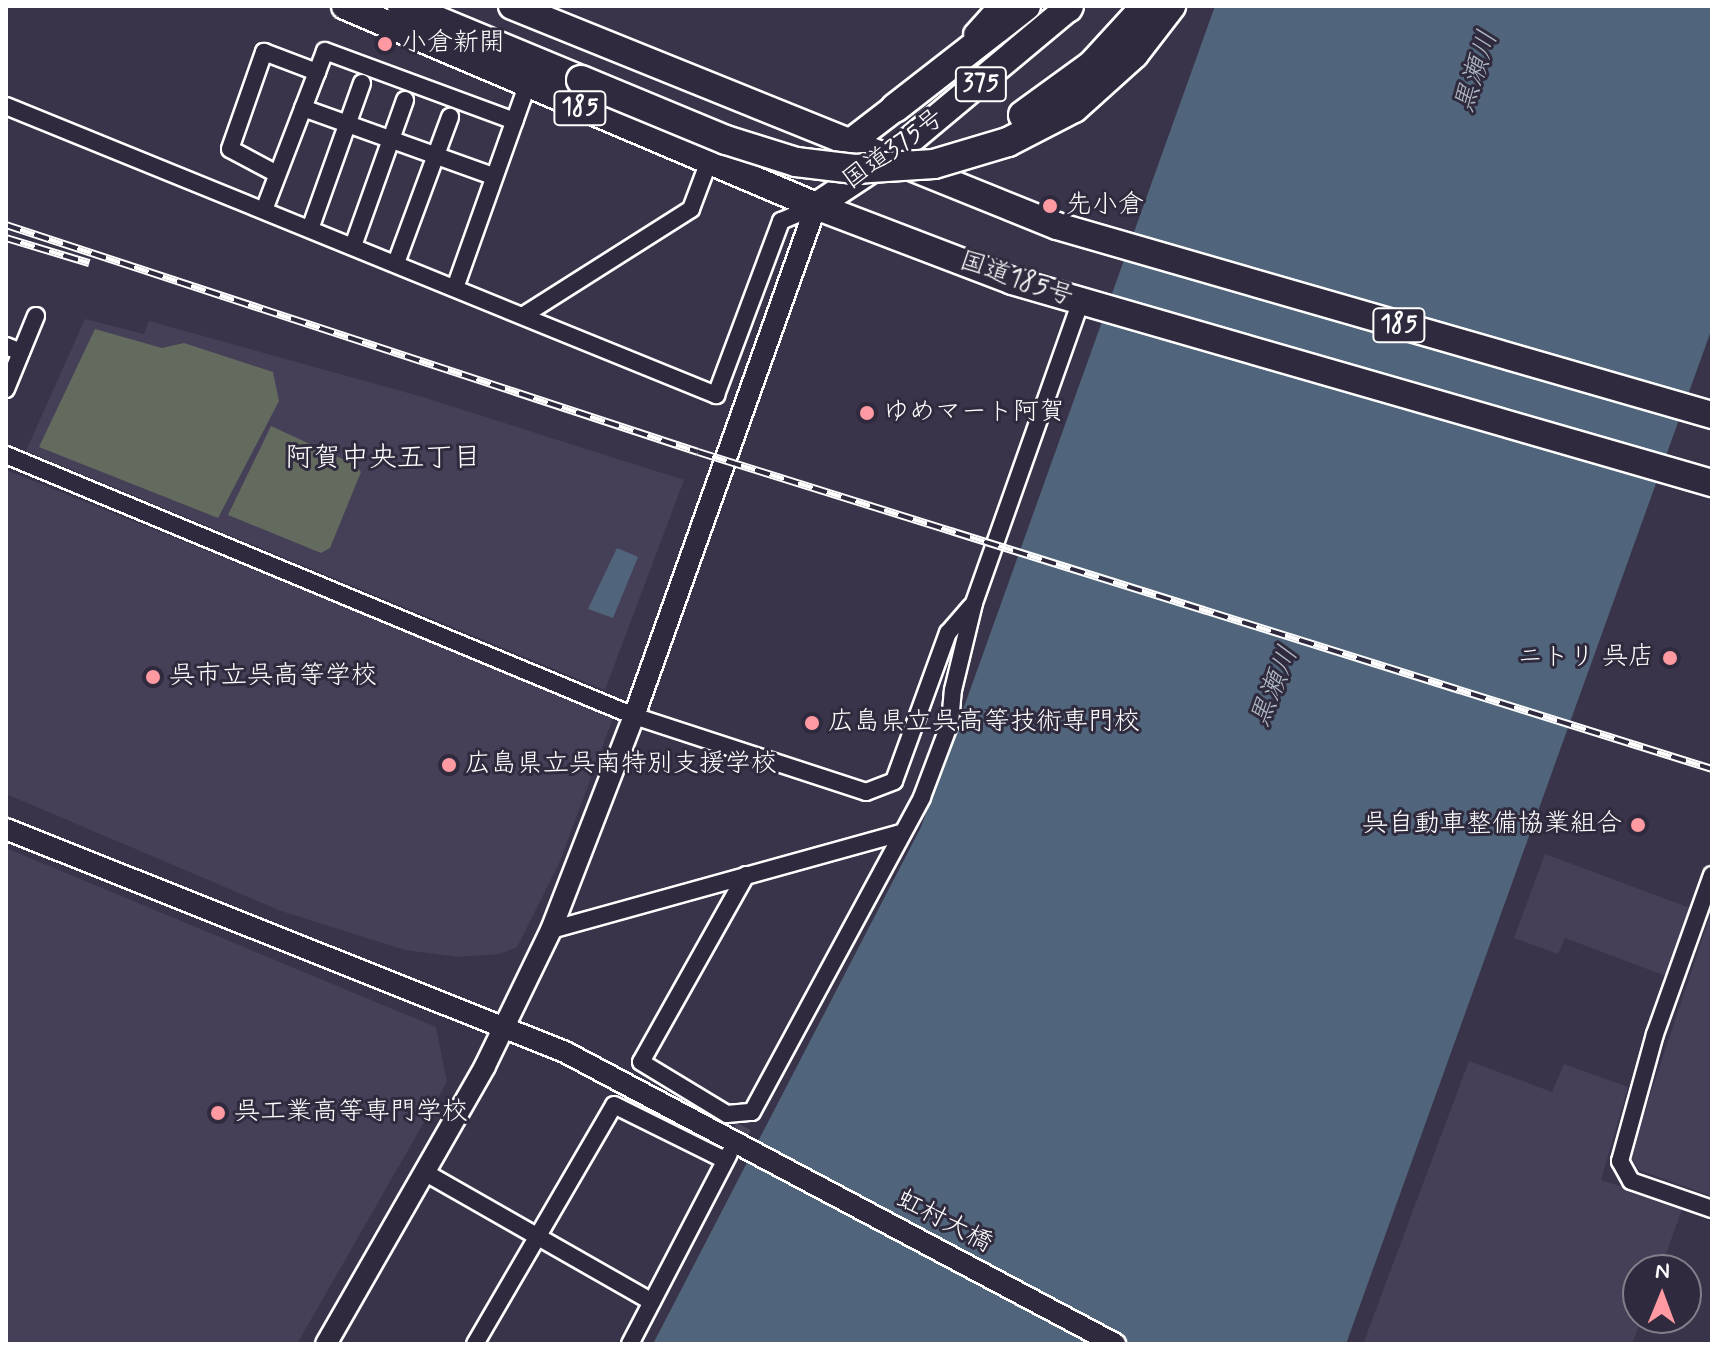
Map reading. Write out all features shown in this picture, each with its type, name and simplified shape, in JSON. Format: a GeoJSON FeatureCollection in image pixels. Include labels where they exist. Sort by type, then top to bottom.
{"type":"FeatureCollection","features":[{"type":"Feature","properties":{"kind":"highway","name":"国道185号"},"geometry":{"type":"LineString","coordinates":[[345,6],[527,86],[816,206],[1089,305],[1712,483]]}},
{"type":"Feature","properties":{"kind":"highway"},"geometry":{"type":"LineString","coordinates":[[402,6],[729,122],[797,142],[868,151],[925,147],[998,127],[1053,97],[1120,39],[1146,6]]}},
{"type":"Feature","properties":{"kind":"highway"},"geometry":{"type":"LineString","coordinates":[[447,6],[726,140],[796,162],[855,169],[934,164],[1008,142],[1074,108],[1134,54],[1171,6]]}},
{"type":"Feature","properties":{"kind":"highway","name":"185"},"geometry":{"type":"LineString","coordinates":[[512,6],[1100,240],[1707,411]]}},
{"type":"Feature","properties":{"kind":"highway"},"geometry":{"type":"LineString","coordinates":[[895,108],[1026,6]]}},
{"type":"Feature","properties":{"kind":"highway","name":"国道375号"},"geometry":{"type":"LineString","coordinates":[[816,206],[890,157],[1069,7]]}},
{"type":"Feature","properties":{"kind":"highway","name":"国道375号"},"geometry":{"type":"LineString","coordinates":[[816,206],[852,141],[895,108]]}},
{"type":"Feature","properties":{"kind":"street"},"geometry":{"type":"LineString","coordinates":[[895,108],[999,6]]}},
{"type":"Feature","properties":{"kind":"street"},"geometry":{"type":"LineString","coordinates":[[264,210],[325,51],[514,121]]}},
{"type":"Feature","properties":{"kind":"street"},"geometry":{"type":"LineString","coordinates":[[277,174],[230,149],[264,52],[317,72]]}},
{"type":"Feature","properties":{"kind":"street"},"geometry":{"type":"LineString","coordinates":[[310,229],[362,83]]}},
{"type":"Feature","properties":{"kind":"street"},"geometry":{"type":"LineString","coordinates":[[455,288],[527,86]]}},
{"type":"Feature","properties":{"kind":"street"},"geometry":{"type":"LineString","coordinates":[[353,246],[405,100]]}},
{"type":"Feature","properties":{"kind":"street"},"geometry":{"type":"LineString","coordinates":[[6,106],[716,395],[781,221],[816,206]]}},
{"type":"Feature","properties":{"kind":"street"},"geometry":{"type":"LineString","coordinates":[[303,108],[493,176]]}},
{"type":"Feature","properties":{"kind":"street"},"geometry":{"type":"LineString","coordinates":[[396,263],[450,117]]}},
{"type":"Feature","properties":{"kind":"street"},"geometry":{"type":"LineString","coordinates":[[524,315],[691,209],[709,161]]}},
{"type":"Feature","properties":{"kind":"street"},"geometry":{"type":"LineString","coordinates":[[326,1344],[426,1173],[505,1028],[551,930],[634,716],[816,206]]}},
{"type":"Feature","properties":{"kind":"street"},"geometry":{"type":"LineString","coordinates":[[630,1344],[900,833],[922,797],[950,723],[974,603],[1089,305]]}},
{"type":"Feature","properties":{"kind":"street"},"geometry":{"type":"LineString","coordinates":[[6,389],[14,349],[36,316]]}},
{"type":"Feature","properties":{"kind":"street"},"geometry":{"type":"LineString","coordinates":[[6,455],[634,716],[866,792],[894,781],[948,633],[974,603]]}},
{"type":"Feature","properties":{"kind":"street","name":"虹村大橋"},"geometry":{"type":"LineString","coordinates":[[6,829],[565,1052],[740,1140],[1115,1344]]}},
{"type":"Feature","properties":{"kind":"street"},"geometry":{"type":"LineString","coordinates":[[551,930],[900,833]]}},
{"type":"Feature","properties":{"kind":"street"},"geometry":{"type":"LineString","coordinates":[[740,1140],[727,1114],[641,1062],[746,875]]}},
{"type":"Feature","properties":{"kind":"street"},"geometry":{"type":"LineString","coordinates":[[1712,875],[1655,1034],[1620,1161],[1631,1181],[1712,1209]]}},
{"type":"Feature","properties":{"kind":"street"},"geometry":{"type":"LineString","coordinates":[[475,1344],[614,1105],[740,1140]]}},
{"type":"Feature","properties":{"kind":"street"},"geometry":{"type":"LineString","coordinates":[[426,1173],[652,1302]]}},
{"type":"Feature","properties":{"kind":"shaded area"},"geometry":{"type":"Polygon","coordinates":[[[85,319],[144,334],[149,321],[419,396],[684,480],[605,690],[26,451],[85,319]]]}},
{"type":"Feature","properties":{"kind":"shaded area"},"geometry":{"type":"Polygon","coordinates":[[[95,329],[162,348],[184,343],[273,372],[279,401],[218,518],[39,447],[95,329]]]}},
{"type":"Feature","properties":{"kind":"shaded area"},"geometry":{"type":"Polygon","coordinates":[[[271,426],[355,465],[361,472],[330,548],[321,553],[228,515],[271,426]]]}},
{"type":"Feature","properties":{"kind":"shaded area"},"geometry":{"type":"Polygon","coordinates":[[[6,470],[614,715],[560,861],[517,947],[499,954],[458,957],[405,950],[281,911],[6,794],[6,470]]]}},
{"type":"Feature","properties":{"kind":"shaded area","name":"呉工業高等専門学校"},"geometry":{"type":"Polygon","coordinates":[[[6,848],[436,1027],[447,1082],[297,1344],[6,1344],[6,848]]]}},
{"type":"Feature","properties":{"kind":"shaded area"},"geometry":{"type":"Polygon","coordinates":[[[1545,854],[1690,908],[1666,976],[1565,938],[1558,954],[1514,938],[1545,854]]]}},
{"type":"Feature","properties":{"kind":"shaded area"},"geometry":{"type":"Polygon","coordinates":[[[1712,910],[1712,1196],[1639,1170],[1630,1155],[1712,910]]]}},
{"type":"Feature","properties":{"kind":"shaded area"},"geometry":{"type":"Polygon","coordinates":[[[1469,1061],[1552,1092],[1564,1064],[1628,1087],[1601,1180],[1683,1207],[1666,1254],[1622,1254],[1622,1334],[1636,1334],[1632,1344],[1363,1344],[1469,1061]]]}},
{"type":"Feature","properties":{"kind":"water","name":"黒瀬川"},"geometry":{"type":"Polygon","coordinates":[[[1215,6],[1712,6],[1712,328],[1346,1344],[653,1344],[921,827],[1215,6]]]}},
{"type":"Feature","properties":{"kind":"water"},"geometry":{"type":"Polygon","coordinates":[[[617,548],[638,557],[613,618],[588,609],[617,548]]]}},
{"type":"Feature","properties":{"kind":"tunnel"},"geometry":{"type":"LineString","coordinates":[[730,1153],[744,1126]]}},
{"type":"Feature","properties":{"kind":"railway"},"geometry":{"type":"LineString","coordinates":[[6,225],[698,452],[1712,769]]}},
{"type":"Feature","properties":{"kind":"railway"},"geometry":{"type":"LineString","coordinates":[[6,238],[89,263]]}},
{"type":"Feature","properties":{"kind":"place","name":"小倉新開"},"geometry":{"type":"Point","coordinates":[385,44]}},
{"type":"Feature","properties":{"kind":"place","name":"先小倉"},"geometry":{"type":"Point","coordinates":[1050,206]}},
{"type":"Feature","properties":{"kind":"place","name":"ゆめマート阿賀"},"geometry":{"type":"Point","coordinates":[867,413]}},
{"type":"Feature","properties":{"kind":"place","name":"ニトリ 呉店"},"geometry":{"type":"Point","coordinates":[1670,658]}},
{"type":"Feature","properties":{"kind":"place","name":"呉市立呉高等学校"},"geometry":{"type":"Point","coordinates":[153,677]}},
{"type":"Feature","properties":{"kind":"place","name":"広島県立呉高等技術専門校"},"geometry":{"type":"Point","coordinates":[812,723]}},
{"type":"Feature","properties":{"kind":"place","name":"広島県立呉南特別支援学校"},"geometry":{"type":"Point","coordinates":[449,765]}},
{"type":"Feature","properties":{"kind":"place","name":"呉自動車整備協業組合"},"geometry":{"type":"Point","coordinates":[1638,825]}},
{"type":"Feature","properties":{"kind":"place","name":"呉工業高等専門学校"},"geometry":{"type":"Point","coordinates":[218,1113]}},
{"type":"Feature","properties":{"kind":"district","name":"阿賀中央五丁目"},"geometry":{"type":"Point","coordinates":[383,459]}}]}
